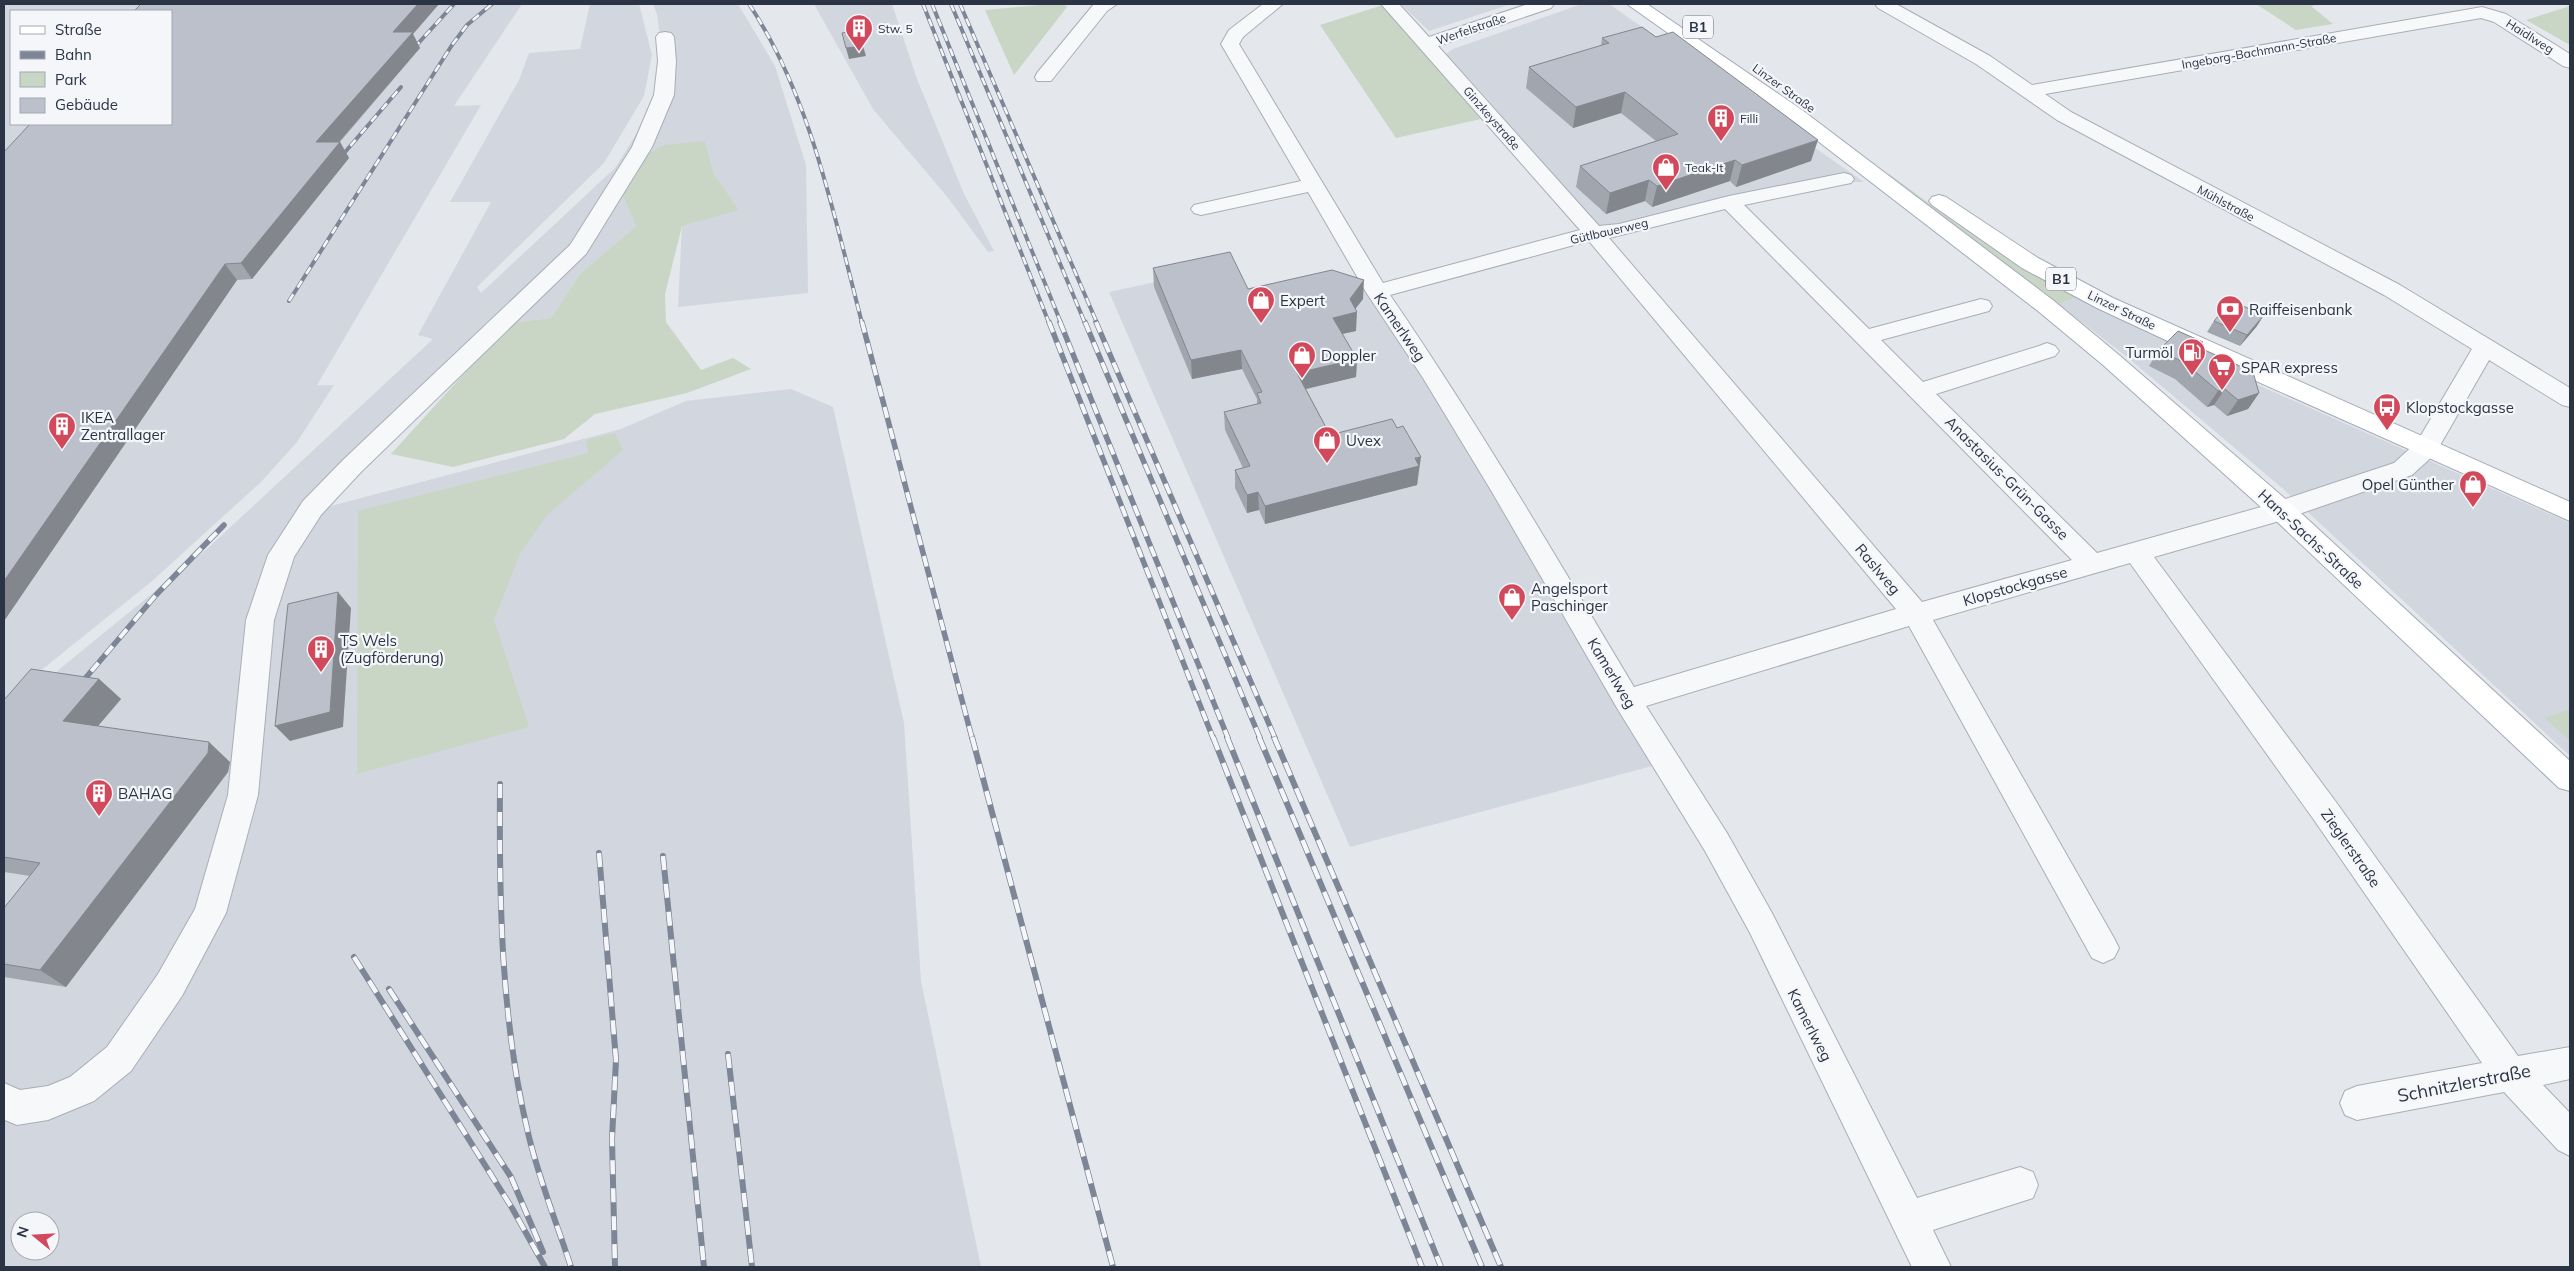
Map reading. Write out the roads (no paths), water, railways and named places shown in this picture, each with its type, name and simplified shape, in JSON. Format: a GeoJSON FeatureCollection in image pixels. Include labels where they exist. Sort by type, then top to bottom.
{"type":"FeatureCollection","features":[{"type":"Feature","properties":{"kind":"main road","name":"Linzer Straße"},"geometry":{"type":"LineString","coordinates":[[1636,4],[1795,114],[2046,306]]}},
{"type":"Feature","properties":{"kind":"main road","name":"Linzer Straße"},"geometry":{"type":"LineString","coordinates":[[1664,4],[1732,50],[1978,229],[2030,262],[2105,303],[2182,339],[2570,512]]}},
{"type":"Feature","properties":{"kind":"main road","name":"Hans-Sachs-Straße"},"geometry":{"type":"LineString","coordinates":[[2046,306],[2111,360],[2281,510],[2570,778]]}},
{"type":"Feature","properties":{"kind":"street"},"geometry":{"type":"LineString","coordinates":[[1044,77],[1101,7],[1108,4]]}},
{"type":"Feature","properties":{"kind":"street","name":"Kamerlweg"},"geometry":{"type":"LineString","coordinates":[[1274,4],[1235,34],[1230,44],[1377,292],[1432,374],[1502,487],[1627,700],[1716,842],[1761,922],[1804,1013],[1909,1218],[1932,1267]]}},
{"type":"Feature","properties":{"kind":"street","name":"Ginzkeystraße"},"geometry":{"type":"LineString","coordinates":[[1390,4],[1594,233]]}},
{"type":"Feature","properties":{"kind":"street","name":"Werfelstraße"},"geometry":{"type":"LineString","coordinates":[[1426,44],[1545,4]]}},
{"type":"Feature","properties":{"kind":"street","name":"Mühlstraße"},"geometry":{"type":"LineString","coordinates":[[1884,4],[1971,52],[2064,116],[2392,290],[2570,400]]}},
{"type":"Feature","properties":{"kind":"street","name":"Ingeborg-Bachmann-Straße"},"geometry":{"type":"LineString","coordinates":[[2030,91],[2384,28],[2488,12]]}},
{"type":"Feature","properties":{"kind":"street","name":"Haidlweg"},"geometry":{"type":"LineString","coordinates":[[2488,12],[2570,62]]}},
{"type":"Feature","properties":{"kind":"street"},"geometry":{"type":"LineString","coordinates":[[4,1100],[17,1108],[48,1103],[82,1089],[119,1059],[170,985],[210,913],[243,794],[260,620],[281,555],[312,508],[352,466],[578,249],[642,147],[664,96],[667,61],[665,37]]}},
{"type":"Feature","properties":{"kind":"street","name":"Gütlbauerweg"},"geometry":{"type":"LineString","coordinates":[[1377,292],[1594,233],[1618,230],[1729,202],[1844,179]]}},
{"type":"Feature","properties":{"kind":"street"},"geometry":{"type":"LineString","coordinates":[[1201,208],[1313,185]]}},
{"type":"Feature","properties":{"kind":"street","name":"Anastasius-Grün-Gasse"},"geometry":{"type":"LineString","coordinates":[[1729,202],[2093,565]]}},
{"type":"Feature","properties":{"kind":"street","name":"Raslweg"},"geometry":{"type":"LineString","coordinates":[[1594,233],[1916,614],[2103,948]]}},
{"type":"Feature","properties":{"kind":"street"},"geometry":{"type":"LineString","coordinates":[[1866,337],[1981,306]]}},
{"type":"Feature","properties":{"kind":"street","name":"Klopstockgasse"},"geometry":{"type":"LineString","coordinates":[[1627,700],[1916,614],[2281,510],[2403,469],[2426,448],[2485,346]]}},
{"type":"Feature","properties":{"kind":"street"},"geometry":{"type":"LineString","coordinates":[[1920,391],[2047,351]]}},
{"type":"Feature","properties":{"kind":"street","name":"Zieglerstraße"},"geometry":{"type":"LineString","coordinates":[[2137,552],[2325,811],[2510,1074],[2570,1138]]}},
{"type":"Feature","properties":{"kind":"street","name":"Schnitzlerstraße"},"geometry":{"type":"LineString","coordinates":[[2357,1103],[2570,1063]]}},
{"type":"Feature","properties":{"kind":"street"},"geometry":{"type":"LineString","coordinates":[[1909,1218],[2020,1185]]}},
{"type":"Feature","properties":{"kind":"railway"},"geometry":{"type":"LineString","coordinates":[[414,48],[454,4]]}},
{"type":"Feature","properties":{"kind":"railway"},"geometry":{"type":"LineString","coordinates":[[289,301],[452,45],[467,25],[492,4]]}},
{"type":"Feature","properties":{"kind":"railway"},"geometry":{"type":"LineString","coordinates":[[749,4],[771,40],[805,118],[830,200],[862,323]]}},
{"type":"Feature","properties":{"kind":"railway"},"geometry":{"type":"LineString","coordinates":[[923,4],[1049,323]]}},
{"type":"Feature","properties":{"kind":"railway"},"geometry":{"type":"LineString","coordinates":[[932,4],[1061,323]]}},
{"type":"Feature","properties":{"kind":"railway"},"geometry":{"type":"LineString","coordinates":[[951,4],[1085,323]]}},
{"type":"Feature","properties":{"kind":"railway"},"geometry":{"type":"LineString","coordinates":[[960,4],[1097,323]]}},
{"type":"Feature","properties":{"kind":"railway"},"geometry":{"type":"LineString","coordinates":[[340,158],[401,87]]}},
{"type":"Feature","properties":{"kind":"railway"},"geometry":{"type":"LineString","coordinates":[[862,322],[972,738]]}},
{"type":"Feature","properties":{"kind":"railway"},"geometry":{"type":"LineString","coordinates":[[1049,322],[1213,738]]}},
{"type":"Feature","properties":{"kind":"railway"},"geometry":{"type":"LineString","coordinates":[[1060,322],[1228,738]]}},
{"type":"Feature","properties":{"kind":"railway"},"geometry":{"type":"LineString","coordinates":[[1085,322],[1260,738]]}},
{"type":"Feature","properties":{"kind":"railway"},"geometry":{"type":"LineString","coordinates":[[1096,322],[1275,738]]}},
{"type":"Feature","properties":{"kind":"railway"},"geometry":{"type":"LineString","coordinates":[[77,688],[156,595],[224,525]]}},
{"type":"Feature","properties":{"kind":"railway"},"geometry":{"type":"LineString","coordinates":[[972,737],[1113,1267]]}},
{"type":"Feature","properties":{"kind":"railway"},"geometry":{"type":"LineString","coordinates":[[1213,737],[1422,1267]]}},
{"type":"Feature","properties":{"kind":"railway"},"geometry":{"type":"LineString","coordinates":[[1227,737],[1441,1267]]}},
{"type":"Feature","properties":{"kind":"railway"},"geometry":{"type":"LineString","coordinates":[[1259,737],[1482,1267]]}},
{"type":"Feature","properties":{"kind":"railway"},"geometry":{"type":"LineString","coordinates":[[1274,737],[1501,1267]]}},
{"type":"Feature","properties":{"kind":"railway"},"geometry":{"type":"LineString","coordinates":[[500,784],[501,918],[507,1006],[513,1050],[533,1154],[571,1267]]}},
{"type":"Feature","properties":{"kind":"railway"},"geometry":{"type":"LineString","coordinates":[[599,853],[616,1060],[612,1139],[615,1267]]}},
{"type":"Feature","properties":{"kind":"railway"},"geometry":{"type":"LineString","coordinates":[[663,856],[704,1267]]}},
{"type":"Feature","properties":{"kind":"railway"},"geometry":{"type":"LineString","coordinates":[[354,957],[512,1208],[545,1267]]}},
{"type":"Feature","properties":{"kind":"railway"},"geometry":{"type":"LineString","coordinates":[[389,989],[511,1177],[543,1252]]}},
{"type":"Feature","properties":{"kind":"railway"},"geometry":{"type":"LineString","coordinates":[[728,1054],[752,1267]]}},
{"type":"Feature","properties":{"kind":"place","name":"Stw. 5"},"geometry":{"type":"Point","coordinates":[859,52]}},
{"type":"Feature","properties":{"kind":"place","name":"Filli"},"geometry":{"type":"Point","coordinates":[1721,142]}},
{"type":"Feature","properties":{"kind":"place","name":"Teak-It"},"geometry":{"type":"Point","coordinates":[1666,191]}},
{"type":"Feature","properties":{"kind":"place","name":"Expert"},"geometry":{"type":"Point","coordinates":[1261,324]}},
{"type":"Feature","properties":{"kind":"place","name":"Raiffeisenbank"},"geometry":{"type":"Point","coordinates":[2230,333]}},
{"type":"Feature","properties":{"kind":"place","name":"Turmöl"},"geometry":{"type":"Point","coordinates":[2192,376]}},
{"type":"Feature","properties":{"kind":"place","name":"Doppler"},"geometry":{"type":"Point","coordinates":[1302,379]}},
{"type":"Feature","properties":{"kind":"place","name":"SPAR express"},"geometry":{"type":"Point","coordinates":[2222,391]}},
{"type":"Feature","properties":{"kind":"place","name":"Klopstockgasse"},"geometry":{"type":"Point","coordinates":[2387,431]}},
{"type":"Feature","properties":{"kind":"place","name":"IKEA Zentrallager"},"geometry":{"type":"Point","coordinates":[62,450]}},
{"type":"Feature","properties":{"kind":"place","name":"Uvex"},"geometry":{"type":"Point","coordinates":[1327,464]}},
{"type":"Feature","properties":{"kind":"place","name":"Opel Günther"},"geometry":{"type":"Point","coordinates":[2473,508]}},
{"type":"Feature","properties":{"kind":"place","name":"Angelsport Paschinger"},"geometry":{"type":"Point","coordinates":[1512,621]}},
{"type":"Feature","properties":{"kind":"place","name":"TS Wels (Zugförderung)"},"geometry":{"type":"Point","coordinates":[321,673]}},
{"type":"Feature","properties":{"kind":"place","name":"BAHAG"},"geometry":{"type":"Point","coordinates":[99,817]}}]}
